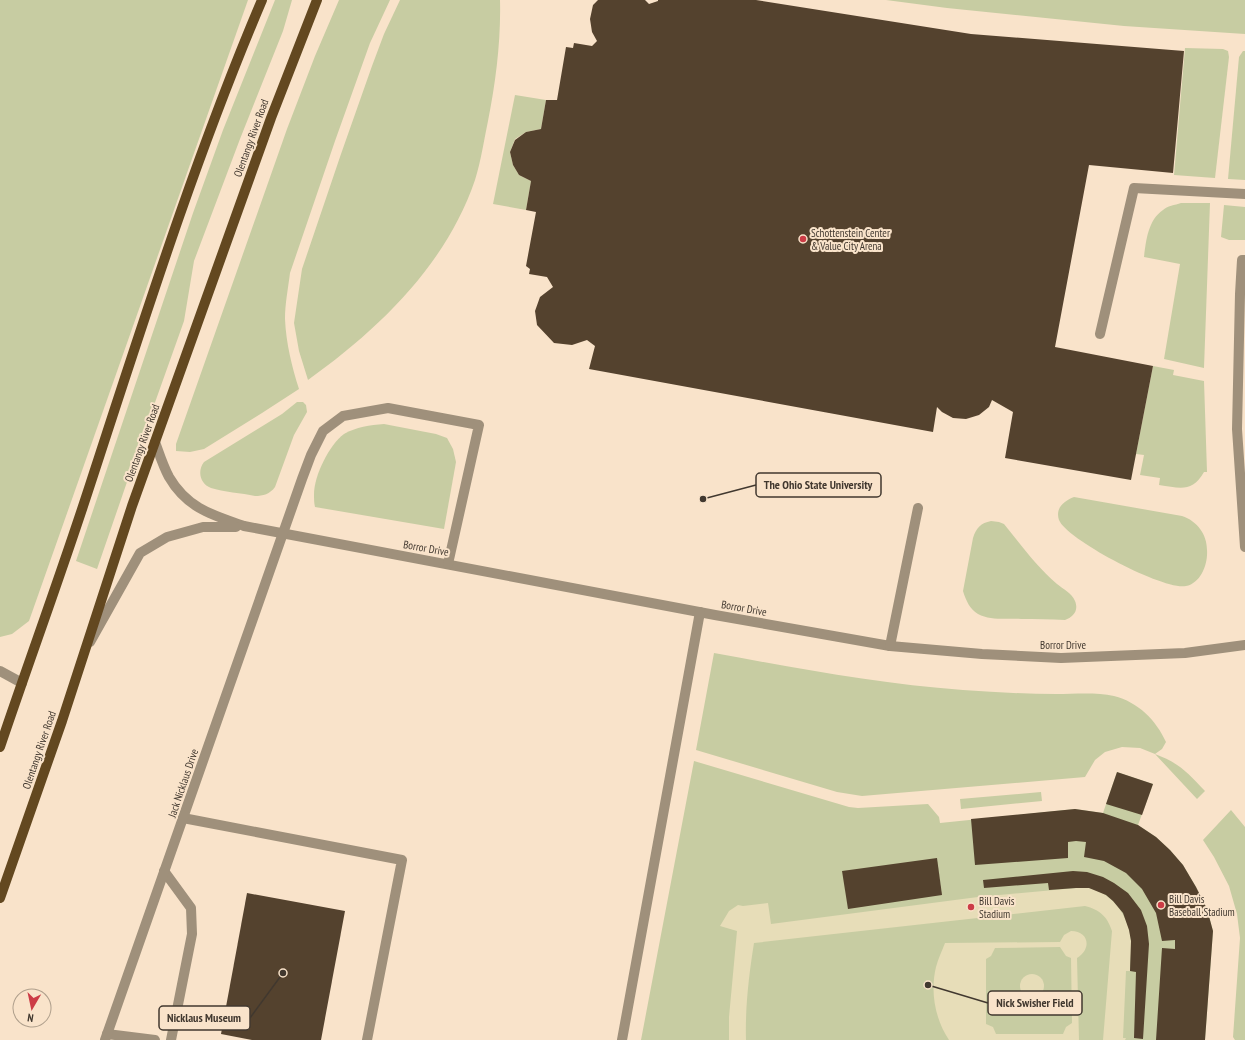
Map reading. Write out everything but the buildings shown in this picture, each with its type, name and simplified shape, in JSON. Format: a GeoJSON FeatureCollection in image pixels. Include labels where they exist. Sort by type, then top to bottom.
{"type":"FeatureCollection","features":[{"type":"Feature","properties":{"kind":"main road"},"geometry":{"type":"LineString","coordinates":[[0,747],[188,193],[238,56],[262,0]]}},
{"type":"Feature","properties":{"kind":"main road","name":"Olentangy River Road"},"geometry":{"type":"LineString","coordinates":[[0,898],[62,721],[132,506],[271,118],[317,0]]}},
{"type":"Feature","properties":{"kind":"street"},"geometry":{"type":"LineString","coordinates":[[1100,334],[1134,188],[1245,194]]}},
{"type":"Feature","properties":{"kind":"street"},"geometry":{"type":"LineString","coordinates":[[1245,260],[1242,260],[1240,294],[1237,422],[1245,547]]}},
{"type":"Feature","properties":{"kind":"street","name":"Jack Nicklaus Drive"},"geometry":{"type":"LineString","coordinates":[[106,1037],[311,455],[323,432],[343,416],[388,408],[478,425],[448,564]]}},
{"type":"Feature","properties":{"kind":"street"},"geometry":{"type":"LineString","coordinates":[[155,442],[168,476],[182,496],[206,512],[244,526]]}},
{"type":"Feature","properties":{"kind":"street"},"geometry":{"type":"LineString","coordinates":[[890,646],[918,508]]}},
{"type":"Feature","properties":{"kind":"street"},"geometry":{"type":"LineString","coordinates":[[84,654],[140,553],[167,537],[203,527],[244,526]]}},
{"type":"Feature","properties":{"kind":"street","name":"Borror Drive"},"geometry":{"type":"LineString","coordinates":[[244,526],[700,612],[890,646],[982,654],[1061,658],[1185,653],[1245,645]]}},
{"type":"Feature","properties":{"kind":"street"},"geometry":{"type":"LineString","coordinates":[[622,1040],[700,612]]}},
{"type":"Feature","properties":{"kind":"street"},"geometry":{"type":"LineString","coordinates":[[0,671],[22,683]]}},
{"type":"Feature","properties":{"kind":"street"},"geometry":{"type":"LineString","coordinates":[[183,818],[402,860],[367,1040]]}},
{"type":"Feature","properties":{"kind":"street"},"geometry":{"type":"LineString","coordinates":[[164,871],[191,908],[192,934],[170,1040]]}},
{"type":"Feature","properties":{"kind":"street"},"geometry":{"type":"LineString","coordinates":[[106,1037],[155,1040]]}},
{"type":"Feature","properties":{"kind":"green space"},"geometry":{"type":"Polygon","coordinates":[[[0,0],[248,0],[29,621],[12,634],[0,637],[0,0]]]}},
{"type":"Feature","properties":{"kind":"green space"},"geometry":{"type":"Polygon","coordinates":[[[275,0],[292,0],[283,31],[194,261],[184,321],[97,569],[76,561],[193,213],[223,130],[275,0]]]}},
{"type":"Feature","properties":{"kind":"green space"},"geometry":{"type":"Polygon","coordinates":[[[339,0],[390,0],[370,43],[290,273],[285,319],[290,355],[299,389],[204,449],[190,452],[176,451],[176,444],[287,129],[315,56],[339,0]]]}},
{"type":"Feature","properties":{"kind":"green space"},"geometry":{"type":"Polygon","coordinates":[[[400,0],[500,0],[500,30],[496,76],[479,165],[475,180],[462,211],[447,240],[428,267],[407,293],[384,317],[360,339],[308,380],[299,351],[294,323],[302,269],[372,66],[384,34],[400,0]]]}},
{"type":"Feature","properties":{"kind":"green space"},"geometry":{"type":"Polygon","coordinates":[[[886,0],[1245,0],[1245,34],[1124,26],[947,8],[886,0]]]}},
{"type":"Feature","properties":{"kind":"green space"},"geometry":{"type":"Polygon","coordinates":[[[1185,48],[1223,49],[1228,51],[1229,57],[1215,178],[1174,175],[1185,48]]]}},
{"type":"Feature","properties":{"kind":"green space"},"geometry":{"type":"Polygon","coordinates":[[[1243,51],[1245,51],[1245,180],[1228,179],[1239,57],[1243,51]]]}},
{"type":"Feature","properties":{"kind":"green space"},"geometry":{"type":"Polygon","coordinates":[[[515,95],[546,100],[541,129],[526,132],[515,139],[510,152],[513,165],[519,175],[531,181],[526,210],[493,204],[515,95]]]}},
{"type":"Feature","properties":{"kind":"green space"},"geometry":{"type":"Polygon","coordinates":[[[1181,203],[1210,203],[1204,368],[1164,359],[1180,264],[1144,257],[1149,231],[1154,219],[1165,209],[1181,203]]]}},
{"type":"Feature","properties":{"kind":"green space"},"geometry":{"type":"Polygon","coordinates":[[[1224,205],[1245,207],[1245,240],[1229,240],[1221,237],[1224,205]]]}},
{"type":"Feature","properties":{"kind":"green space"},"geometry":{"type":"Polygon","coordinates":[[[1153,366],[1174,370],[1173,375],[1204,381],[1207,472],[1204,472],[1195,483],[1185,488],[1159,485],[1160,478],[1140,475],[1144,455],[1136,454],[1153,366]]]}},
{"type":"Feature","properties":{"kind":"green space"},"geometry":{"type":"Polygon","coordinates":[[[297,402],[303,402],[306,405],[307,412],[294,435],[275,487],[269,493],[255,496],[211,488],[204,484],[200,473],[204,462],[282,414],[297,402]]]}},
{"type":"Feature","properties":{"kind":"green space"},"geometry":{"type":"Polygon","coordinates":[[[384,424],[436,434],[447,438],[453,449],[456,462],[444,529],[315,507],[314,494],[317,479],[323,461],[333,445],[344,434],[353,430],[384,424]]]}},
{"type":"Feature","properties":{"kind":"green space"},"geometry":{"type":"Polygon","coordinates":[[[1074,497],[1182,516],[1192,521],[1200,529],[1207,544],[1205,567],[1200,577],[1196,581],[1186,586],[1158,581],[1139,573],[1097,551],[1066,529],[1059,520],[1059,509],[1064,503],[1074,497]]]}},
{"type":"Feature","properties":{"kind":"green space"},"geometry":{"type":"Polygon","coordinates":[[[991,521],[1004,524],[1029,556],[1057,584],[1072,596],[1076,605],[1076,611],[1073,615],[1065,620],[1000,619],[988,618],[973,610],[963,591],[973,538],[979,526],[991,521]]]}},
{"type":"Feature","properties":{"kind":"green space"},"geometry":{"type":"Polygon","coordinates":[[[714,653],[838,675],[900,684],[1010,693],[1093,694],[1114,696],[1131,703],[1145,713],[1157,726],[1166,742],[1162,749],[1155,754],[1140,748],[1122,747],[1105,752],[1095,760],[1085,777],[862,796],[837,792],[696,750],[714,653]]]}},
{"type":"Feature","properties":{"kind":"green space"},"geometry":{"type":"Polygon","coordinates":[[[1155,754],[1177,765],[1193,778],[1205,791],[1197,799],[1155,754]]]}},
{"type":"Feature","properties":{"kind":"green space","name":"Bill Davis Stadium"},"geometry":{"type":"Polygon","coordinates":[[[694,761],[849,807],[858,808],[928,804],[939,817],[940,823],[1075,809],[1103,813],[1117,772],[1153,784],[1138,825],[1156,837],[1183,865],[1207,909],[1213,931],[1205,1040],[641,1040],[694,761]]]}},
{"type":"Feature","properties":{"kind":"green space"},"geometry":{"type":"Polygon","coordinates":[[[1041,792],[1042,801],[961,809],[960,799],[1041,792]]]}},
{"type":"Feature","properties":{"kind":"green space"},"geometry":{"type":"Polygon","coordinates":[[[1231,810],[1245,827],[1245,1040],[1235,1040],[1233,1037],[1240,938],[1237,914],[1229,886],[1214,857],[1203,840],[1231,810]]]}},
{"type":"Feature","properties":{"kind":"sand"},"geometry":{"type":"Polygon","coordinates":[[[1089,888],[1105,895],[1118,907],[1130,931],[1130,971],[1126,971],[1123,1038],[1126,1038],[1125,1040],[1103,1040],[1112,931],[1108,921],[1102,914],[1095,909],[1085,906],[754,943],[748,991],[746,1040],[729,1040],[729,1017],[737,931],[720,926],[729,911],[738,905],[743,906],[768,903],[771,924],[978,897],[1089,888]]]}},
{"type":"Feature","properties":{"kind":"sand"},"geometry":{"type":"Polygon","coordinates":[[[1071,931],[1077,932],[1085,937],[1086,941],[1085,950],[1077,958],[1079,1040],[949,1040],[940,1023],[934,996],[934,976],[945,943],[1060,942],[1064,935],[1071,931]],[[1060,947],[995,948],[991,956],[986,959],[986,1024],[993,1027],[996,1034],[1063,1034],[1066,1027],[1072,1023],[1071,958],[1066,956],[1060,947]]]}},
{"type":"Feature","properties":{"kind":"sand"},"geometry":{"type":"Polygon","coordinates":[[[1032,974],[1041,977],[1044,986],[1041,995],[1032,998],[1023,995],[1020,986],[1023,977],[1032,974]]]}},
{"type":"Feature","properties":{"kind":"place","name":"Schottenstein Center & Value City Arena"},"geometry":{"type":"Point","coordinates":[803,239]}},
{"type":"Feature","properties":{"kind":"place","name":"The Ohio State University"},"geometry":{"type":"Point","coordinates":[703,499]}},
{"type":"Feature","properties":{"kind":"place","name":"Bill Davis Baseball Stadium"},"geometry":{"type":"Point","coordinates":[1161,905]}},
{"type":"Feature","properties":{"kind":"place","name":"Bill Davis Stadium"},"geometry":{"type":"Point","coordinates":[971,907]}},
{"type":"Feature","properties":{"kind":"place","name":"Nicklaus Museum"},"geometry":{"type":"Point","coordinates":[283,973]}},
{"type":"Feature","properties":{"kind":"place","name":"Nick Swisher Field"},"geometry":{"type":"Point","coordinates":[928,985]}}]}
